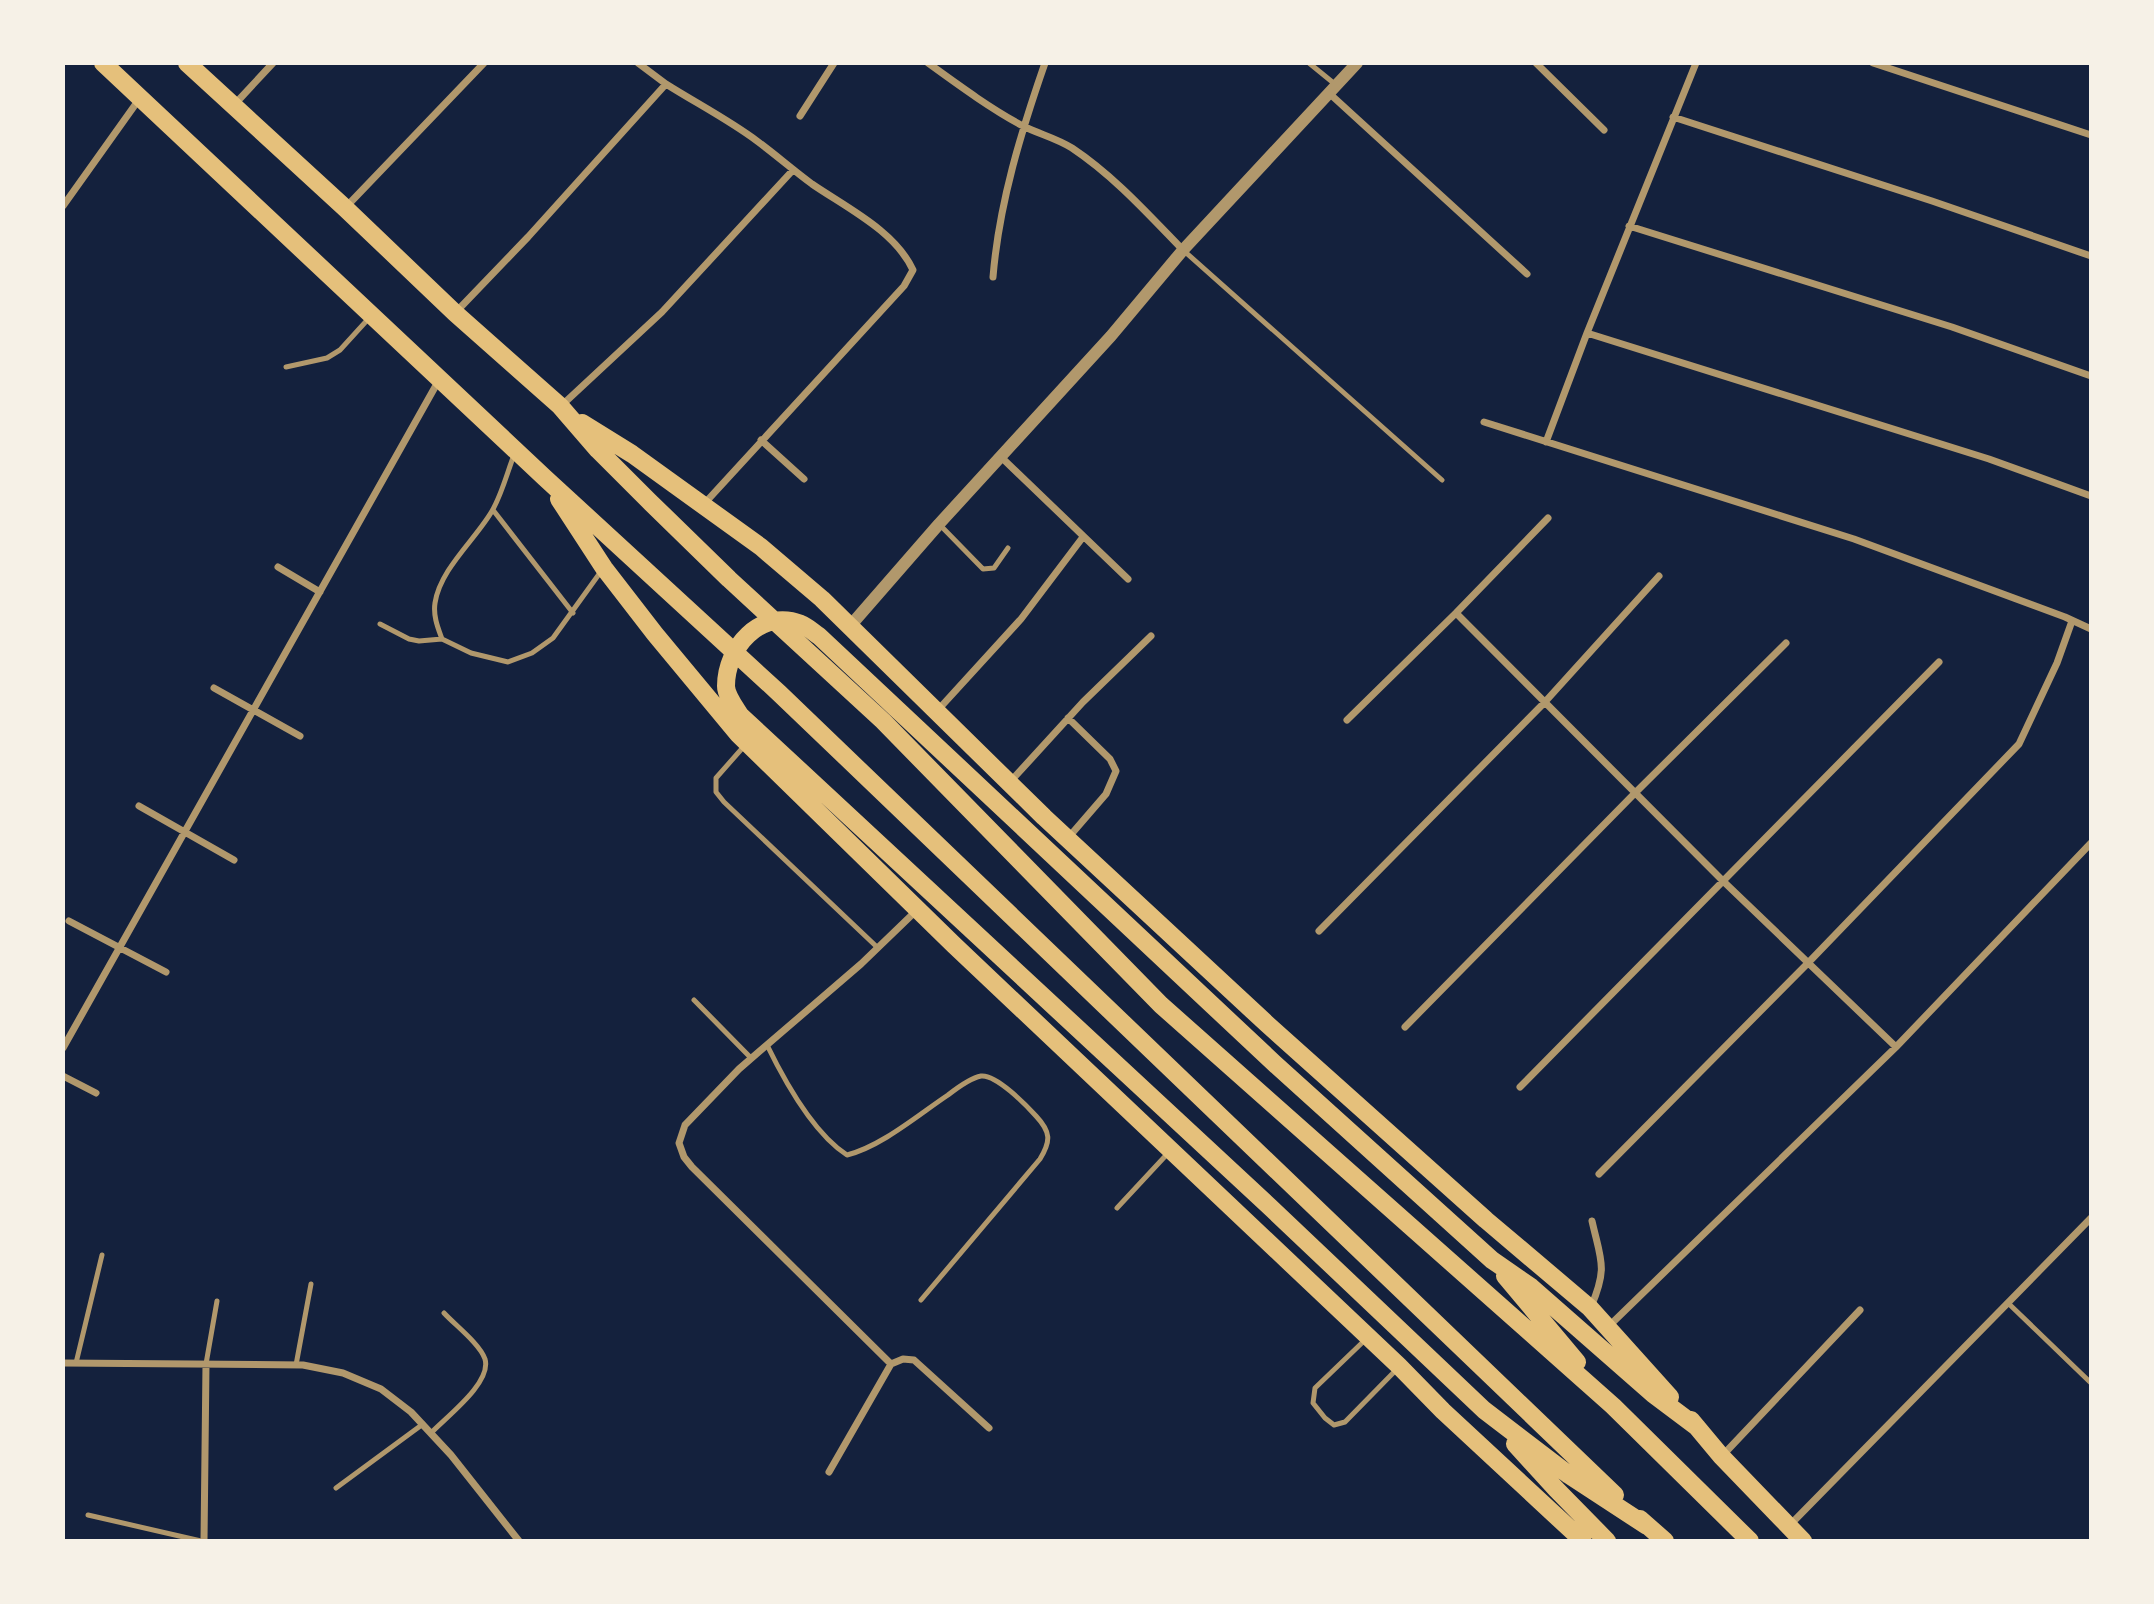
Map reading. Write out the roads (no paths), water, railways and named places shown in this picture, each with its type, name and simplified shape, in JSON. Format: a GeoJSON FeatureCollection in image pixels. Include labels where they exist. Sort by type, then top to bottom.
{"type":"FeatureCollection","features":[{"type":"Feature","properties":{"kind":"main road"},"geometry":{"type":"LineString","coordinates":[[103,63],[545,478],[779,693],[1665,1541]]}},
{"type":"Feature","properties":{"kind":"main road"},"geometry":{"type":"LineString","coordinates":[[187,63],[455,313],[565,411],[598,450],[669,521],[883,721],[1161,1005],[1613,1406],[1750,1541]]}},
{"type":"Feature","properties":{"kind":"main road"},"geometry":{"type":"LineString","coordinates":[[565,411],[632,454],[761,547],[851,625],[1009,783],[1277,1033],[1486,1220],[1590,1308],[1721,1456],[1803,1541]]}},
{"type":"Feature","properties":{"kind":"main road"},"geometry":{"type":"LineString","coordinates":[[545,478],[604,568],[655,634],[747,743],[1443,1411],[1583,1541]]}},
{"type":"Feature","properties":{"kind":"main road"},"geometry":{"type":"LineString","coordinates":[[1607,1541],[1484,1410],[740,715],[726,689],[730,660],[741,643],[763,624],[782,621],[800,624],[819,636],[1275,1063],[1492,1260],[1531,1287],[1653,1394],[1697,1427]]}},
{"type":"Feature","properties":{"kind":"main road"},"geometry":{"type":"LineString","coordinates":[[1492,1260],[1613,1406]]}},
{"type":"Feature","properties":{"kind":"main road"},"geometry":{"type":"LineString","coordinates":[[1484,1410],[1569,1475],[1647,1526]]}},
{"type":"Feature","properties":{"kind":"street"},"geometry":{"type":"LineString","coordinates":[[233,105],[273,63]]}},
{"type":"Feature","properties":{"kind":"street"},"geometry":{"type":"LineString","coordinates":[[345,208],[484,63]]}},
{"type":"Feature","properties":{"kind":"street"},"geometry":{"type":"LineString","coordinates":[[638,63],[666,84],[757,141],[874,227],[898,247],[913,270],[904,286],[703,505]]}},
{"type":"Feature","properties":{"kind":"street"},"geometry":{"type":"LineString","coordinates":[[800,116],[834,63]]}},
{"type":"Feature","properties":{"kind":"street"},"geometry":{"type":"LineString","coordinates":[[928,63],[957,85],[1024,126],[1049,136],[1083,156],[1121,187],[1183,250]]}},
{"type":"Feature","properties":{"kind":"street"},"geometry":{"type":"LineString","coordinates":[[993,277],[996,239],[1024,126],[1045,63]]}},
{"type":"Feature","properties":{"kind":"street"},"geometry":{"type":"LineString","coordinates":[[851,625],[1000,456],[1111,336],[1183,250],[1356,63]]}},
{"type":"Feature","properties":{"kind":"street"},"geometry":{"type":"LineString","coordinates":[[1536,63],[1604,130]]}},
{"type":"Feature","properties":{"kind":"street"},"geometry":{"type":"LineString","coordinates":[[1546,442],[1629,226],[1696,63]]}},
{"type":"Feature","properties":{"kind":"street"},"geometry":{"type":"LineString","coordinates":[[1873,63],[2091,135]]}},
{"type":"Feature","properties":{"kind":"street"},"geometry":{"type":"LineString","coordinates":[[455,313],[528,237],[666,84]]}},
{"type":"Feature","properties":{"kind":"street"},"geometry":{"type":"LineString","coordinates":[[1333,90],[1527,274]]}},
{"type":"Feature","properties":{"kind":"street"},"geometry":{"type":"LineString","coordinates":[[63,206],[140,98]]}},
{"type":"Feature","properties":{"kind":"street"},"geometry":{"type":"LineString","coordinates":[[1673,117],[2091,256]]}},
{"type":"Feature","properties":{"kind":"street"},"geometry":{"type":"LineString","coordinates":[[565,411],[662,312],[793,170]]}},
{"type":"Feature","properties":{"kind":"street"},"geometry":{"type":"LineString","coordinates":[[1629,226],[1952,327],[2091,376]]}},
{"type":"Feature","properties":{"kind":"street"},"geometry":{"type":"LineString","coordinates":[[1587,333],[1989,459],[2091,496]]}},
{"type":"Feature","properties":{"kind":"street"},"geometry":{"type":"LineString","coordinates":[[63,1048],[439,379]]}},
{"type":"Feature","properties":{"kind":"street"},"geometry":{"type":"LineString","coordinates":[[1484,422],[1854,539],[2091,629]]}},
{"type":"Feature","properties":{"kind":"street"},"geometry":{"type":"LineString","coordinates":[[761,440],[804,479]]}},
{"type":"Feature","properties":{"kind":"street"},"geometry":{"type":"LineString","coordinates":[[1000,456],[1128,579]]}},
{"type":"Feature","properties":{"kind":"street"},"geometry":{"type":"LineString","coordinates":[[1347,720],[1548,518]]}},
{"type":"Feature","properties":{"kind":"street"},"geometry":{"type":"LineString","coordinates":[[937,711],[1021,619],[1083,537]]}},
{"type":"Feature","properties":{"kind":"street"},"geometry":{"type":"LineString","coordinates":[[278,566],[320,592]]}},
{"type":"Feature","properties":{"kind":"street"},"geometry":{"type":"LineString","coordinates":[[1319,931],[1545,703],[1659,576]]}},
{"type":"Feature","properties":{"kind":"street"},"geometry":{"type":"LineString","coordinates":[[1456,613],[1723,881],[1896,1047]]}},
{"type":"Feature","properties":{"kind":"street"},"geometry":{"type":"LineString","coordinates":[[1599,1174],[2019,744],[2057,663],[2072,621]]}},
{"type":"Feature","properties":{"kind":"street"},"geometry":{"type":"LineString","coordinates":[[1009,783],[1068,718],[1151,636]]}},
{"type":"Feature","properties":{"kind":"street"},"geometry":{"type":"LineString","coordinates":[[1405,1027],[1634,793],[1786,643]]}},
{"type":"Feature","properties":{"kind":"street"},"geometry":{"type":"LineString","coordinates":[[1520,1087],[1939,662]]}},
{"type":"Feature","properties":{"kind":"street"},"geometry":{"type":"LineString","coordinates":[[214,688],[300,736]]}},
{"type":"Feature","properties":{"kind":"street"},"geometry":{"type":"LineString","coordinates":[[1068,718],[1110,759],[1116,771],[1106,794],[1068,839]]}},
{"type":"Feature","properties":{"kind":"street"},"geometry":{"type":"LineString","coordinates":[[139,806],[234,860]]}},
{"type":"Feature","properties":{"kind":"street"},"geometry":{"type":"LineString","coordinates":[[1608,1327],[1896,1047],[2091,843]]}},
{"type":"Feature","properties":{"kind":"street"},"geometry":{"type":"LineString","coordinates":[[891,1364],[684,1157],[679,1143],[685,1125],[751,1058],[878,948],[918,909]]}},
{"type":"Feature","properties":{"kind":"street"},"geometry":{"type":"LineString","coordinates":[[69,920],[166,972]]}},
{"type":"Feature","properties":{"kind":"street"},"geometry":{"type":"LineString","coordinates":[[63,1076],[96,1093]]}},
{"type":"Feature","properties":{"kind":"street"},"geometry":{"type":"LineString","coordinates":[[1789,1526],[2091,1218]]}},
{"type":"Feature","properties":{"kind":"street"},"geometry":{"type":"LineString","coordinates":[[1590,1308],[1600,1285],[1602,1265],[1592,1221]]}},
{"type":"Feature","properties":{"kind":"street"},"geometry":{"type":"LineString","coordinates":[[1721,1456],[1860,1310]]}},
{"type":"Feature","properties":{"kind":"street"},"geometry":{"type":"LineString","coordinates":[[829,1472],[891,1364],[903,1359],[914,1360],[989,1428]]}},
{"type":"Feature","properties":{"kind":"street"},"geometry":{"type":"LineString","coordinates":[[63,1363],[296,1365],[343,1373],[381,1389],[411,1412],[452,1455],[519,1541]]}},
{"type":"Feature","properties":{"kind":"street"},"geometry":{"type":"LineString","coordinates":[[202,1541],[206,1364]]}},
{"type":"Feature","properties":{"kind":"lane"},"geometry":{"type":"LineString","coordinates":[[1309,63],[1333,90]]}},
{"type":"Feature","properties":{"kind":"lane"},"geometry":{"type":"LineString","coordinates":[[1183,250],[1442,480]]}},
{"type":"Feature","properties":{"kind":"lane"},"geometry":{"type":"LineString","coordinates":[[286,367],[327,358],[340,350],[371,315]]}},
{"type":"Feature","properties":{"kind":"lane"},"geometry":{"type":"LineString","coordinates":[[442,639],[435,620],[438,592],[493,510],[516,450]]}},
{"type":"Feature","properties":{"kind":"lane"},"geometry":{"type":"LineString","coordinates":[[493,510],[573,613]]}},
{"type":"Feature","properties":{"kind":"lane"},"geometry":{"type":"LineString","coordinates":[[939,524],[982,569],[993,568],[1008,548]]}},
{"type":"Feature","properties":{"kind":"lane"},"geometry":{"type":"LineString","coordinates":[[380,624],[409,639],[442,639],[471,653],[508,662],[532,653],[553,638],[604,568]]}},
{"type":"Feature","properties":{"kind":"lane"},"geometry":{"type":"LineString","coordinates":[[747,743],[716,778],[716,792],[878,948]]}},
{"type":"Feature","properties":{"kind":"lane"},"geometry":{"type":"LineString","coordinates":[[694,1000],[751,1058]]}},
{"type":"Feature","properties":{"kind":"lane"},"geometry":{"type":"LineString","coordinates":[[767,1045],[787,1086],[833,1146],[847,1155],[860,1152],[963,1084],[981,1076],[996,1080],[1037,1117],[1048,1132],[1047,1146],[1040,1159],[921,1300]]}},
{"type":"Feature","properties":{"kind":"lane"},"geometry":{"type":"LineString","coordinates":[[1117,1208],[1171,1150]]}},
{"type":"Feature","properties":{"kind":"lane"},"geometry":{"type":"LineString","coordinates":[[76,1363],[102,1255]]}},
{"type":"Feature","properties":{"kind":"lane"},"geometry":{"type":"LineString","coordinates":[[296,1365],[311,1283]]}},
{"type":"Feature","properties":{"kind":"lane"},"geometry":{"type":"LineString","coordinates":[[206,1364],[217,1301]]}},
{"type":"Feature","properties":{"kind":"lane"},"geometry":{"type":"LineString","coordinates":[[2008,1303],[2091,1383]]}},
{"type":"Feature","properties":{"kind":"lane"},"geometry":{"type":"LineString","coordinates":[[431,1433],[475,1391],[483,1378],[486,1361],[479,1349],[444,1313]]}},
{"type":"Feature","properties":{"kind":"lane"},"geometry":{"type":"LineString","coordinates":[[1368,1337],[1315,1388],[1313,1403],[1325,1418],[1334,1425],[1345,1422],[1399,1366]]}},
{"type":"Feature","properties":{"kind":"lane"},"geometry":{"type":"LineString","coordinates":[[336,1488],[423,1424]]}},
{"type":"Feature","properties":{"kind":"lane"},"geometry":{"type":"LineString","coordinates":[[88,1515],[202,1541]]}}]}
